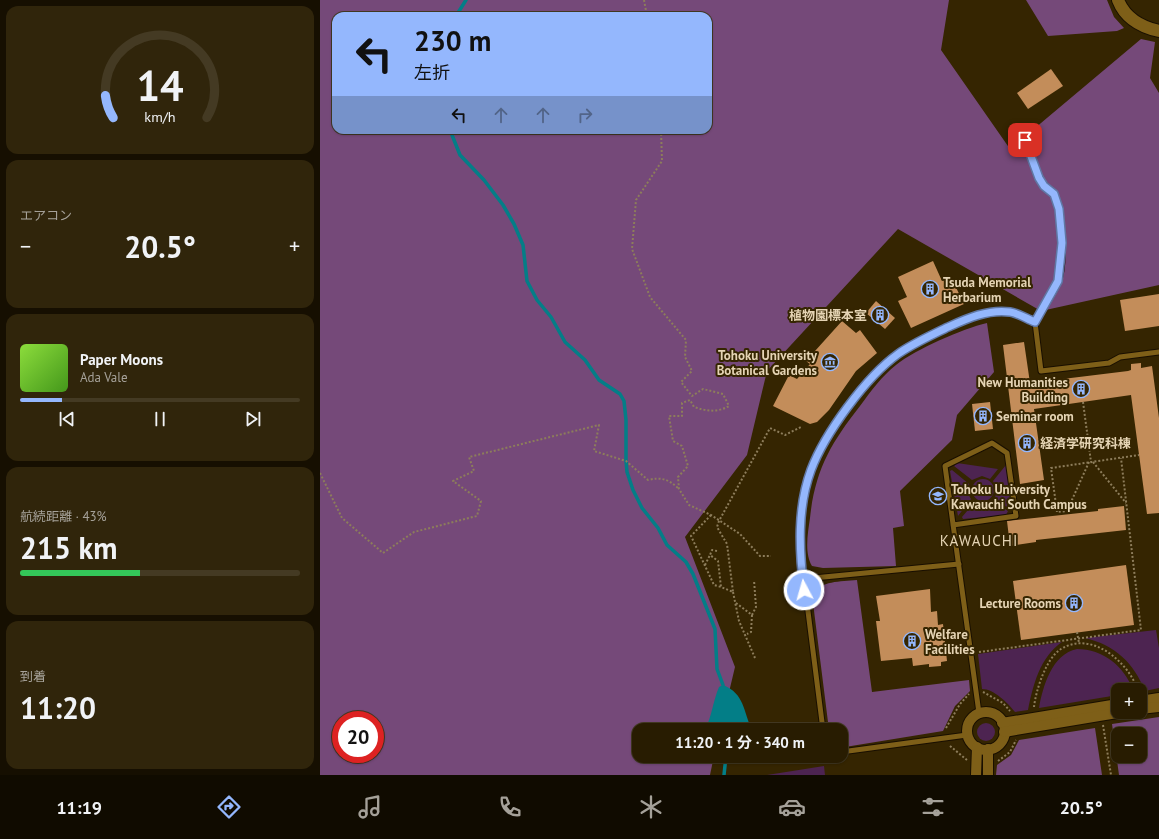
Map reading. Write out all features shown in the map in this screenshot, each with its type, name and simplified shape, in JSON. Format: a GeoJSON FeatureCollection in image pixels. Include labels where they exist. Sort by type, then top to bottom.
{"type":"FeatureCollection","features":[{"type":"Feature","properties":{"kind":"street"},"geometry":{"type":"LineString","coordinates":[[1118,0],[1130,18],[1148,28],[1159,30]]}},
{"type":"Feature","properties":{"kind":"street"},"geometry":{"type":"LineString","coordinates":[[1147,700],[1159,698]]}},
{"type":"Feature","properties":{"kind":"street"},"geometry":{"type":"LineString","coordinates":[[1003,727],[1111,705]]}},
{"type":"Feature","properties":{"kind":"street"},"geometry":{"type":"LineString","coordinates":[[1147,709],[1159,707]]}},
{"type":"Feature","properties":{"kind":"street"},"geometry":{"type":"LineString","coordinates":[[989,712],[995,714],[1003,727],[1001,742],[997,746],[988,749],[977,747],[969,740],[967,735],[969,723],[972,718],[979,713],[989,712]]}},
{"type":"Feature","properties":{"kind":"street"},"geometry":{"type":"LineString","coordinates":[[1003,727],[1111,714]]}},
{"type":"Feature","properties":{"kind":"street"},"geometry":{"type":"LineString","coordinates":[[976,775],[977,747]]}},
{"type":"Feature","properties":{"kind":"street"},"geometry":{"type":"LineString","coordinates":[[988,749],[988,775]]}},
{"type":"Feature","properties":{"kind":"lane"},"geometry":{"type":"LineString","coordinates":[[1022,130],[1039,178],[1044,186],[1054,194],[1059,209],[1062,243],[1058,281],[1035,322],[1041,371],[1109,363],[1120,357],[1159,352]]}},
{"type":"Feature","properties":{"kind":"lane"},"geometry":{"type":"LineString","coordinates":[[822,723],[800,548],[802,511],[811,470],[831,429],[865,385],[897,354],[930,336],[979,314],[1010,312],[1035,322]]}},
{"type":"Feature","properties":{"kind":"lane"},"geometry":{"type":"LineString","coordinates":[[953,525],[1016,516],[1007,453],[992,443],[945,466],[970,653],[979,713]]}},
{"type":"Feature","properties":{"kind":"lane"},"geometry":{"type":"LineString","coordinates":[[803,579],[959,564]]}},
{"type":"Feature","properties":{"kind":"lane"},"geometry":{"type":"LineString","coordinates":[[848,751],[967,735]]}},
{"type":"Feature","properties":{"kind":"path"},"geometry":{"type":"LineString","coordinates":[[644,0],[646,12]]}},
{"type":"Feature","properties":{"kind":"path"},"geometry":{"type":"LineString","coordinates":[[661,134],[662,161],[636,200],[632,249],[650,297],[686,340],[685,357],[692,371],[681,382],[692,396]]}},
{"type":"Feature","properties":{"kind":"path"},"geometry":{"type":"LineString","coordinates":[[679,489],[678,477],[688,466],[682,446],[673,441],[669,416],[682,416],[682,403],[690,400],[692,396],[704,389],[723,394],[728,406],[722,410],[706,411],[694,407],[690,400]]}},
{"type":"Feature","properties":{"kind":"path"},"geometry":{"type":"LineString","coordinates":[[1083,402],[1091,462],[1126,504]]}},
{"type":"Feature","properties":{"kind":"path"},"geometry":{"type":"LineString","coordinates":[[320,473],[342,518],[383,553],[414,532],[477,516],[481,501],[453,481],[474,471],[469,457],[599,425],[594,451],[626,461],[648,480],[660,478],[671,481],[679,489],[689,505],[711,515],[740,534],[760,556],[771,556]]}},
{"type":"Feature","properties":{"kind":"path"},"geometry":{"type":"LineString","coordinates":[[756,658],[739,621],[733,592],[727,544],[717,527],[770,428],[785,435],[801,427]]}},
{"type":"Feature","properties":{"kind":"path"},"geometry":{"type":"LineString","coordinates":[[1091,462],[1067,511],[1057,512],[1051,468],[1091,462],[1121,458],[1139,455]]}},
{"type":"Feature","properties":{"kind":"path"},"geometry":{"type":"LineString","coordinates":[[970,653],[1141,630],[1121,458]]}},
{"type":"Feature","properties":{"kind":"path"},"geometry":{"type":"LineString","coordinates":[[711,515],[692,536],[714,586],[722,587],[733,592]]}},
{"type":"Feature","properties":{"kind":"path"},"geometry":{"type":"LineString","coordinates":[[705,566],[712,550],[717,551]]}},
{"type":"Feature","properties":{"kind":"path"},"geometry":{"type":"LineString","coordinates":[[710,555],[718,561],[722,587]]}},
{"type":"Feature","properties":{"kind":"path"},"geometry":{"type":"LineString","coordinates":[[746,634],[751,632],[752,615],[756,607],[754,580]]}},
{"type":"Feature","properties":{"kind":"path"},"geometry":{"type":"LineString","coordinates":[[735,603],[752,615]]}},
{"type":"Feature","properties":{"kind":"path"},"geometry":{"type":"LineString","coordinates":[[1077,632],[1079,644]]}},
{"type":"Feature","properties":{"kind":"path"},"geometry":{"type":"LineString","coordinates":[[1033,711],[1038,687],[1054,654],[1069,645],[1079,644],[1098,647],[1115,657],[1128,670],[1134,683]]}},
{"type":"Feature","properties":{"kind":"path"},"geometry":{"type":"LineString","coordinates":[[980,693],[985,692],[1004,703],[1012,713]]}},
{"type":"Feature","properties":{"kind":"path"},"geometry":{"type":"LineString","coordinates":[[946,728],[960,704],[969,694],[974,694]]}},
{"type":"Feature","properties":{"kind":"path"},"geometry":{"type":"LineString","coordinates":[[1103,722],[1111,775]]}},
{"type":"Feature","properties":{"kind":"path"},"geometry":{"type":"LineString","coordinates":[[994,763],[1010,752],[1019,736]]}},
{"type":"Feature","properties":{"kind":"path"},"geometry":{"type":"LineString","coordinates":[[949,745],[971,763]]}},
{"type":"Feature","properties":{"kind":"shaded area"},"geometry":{"type":"Polygon","coordinates":[[[320,0],[949,0],[941,50],[1010,149],[1141,39],[1155,42],[1150,78],[1159,93],[1159,285],[1041,311],[898,229],[767,371],[747,455],[685,537],[735,667],[722,723],[632,723],[632,763],[713,763],[710,775],[320,775],[320,0]]]}},
{"type":"Feature","properties":{"kind":"shaded area"},"geometry":{"type":"Polygon","coordinates":[[[1026,0],[1107,0],[1114,17],[1124,28],[1117,31],[1048,36],[1026,0]]]}},
{"type":"Feature","properties":{"kind":"shaded area"},"geometry":{"type":"Polygon","coordinates":[[[987,323],[994,372],[957,415],[952,440],[900,491],[904,526],[893,528],[896,566],[823,568],[812,566],[808,555],[807,542],[812,501],[816,485],[826,458],[850,419],[881,379],[896,365],[940,340],[987,323]]]}},
{"type":"Feature","properties":{"kind":"shaded area"},"geometry":{"type":"Polygon","coordinates":[[[957,463],[998,469],[990,479],[982,476],[972,480],[954,466],[957,463]]]}},
{"type":"Feature","properties":{"kind":"shaded area"},"geometry":{"type":"Polygon","coordinates":[[[1006,465],[1012,506],[1009,509],[995,498],[997,489],[993,481],[1006,465]]]}},
{"type":"Feature","properties":{"kind":"shaded area"},"geometry":{"type":"Polygon","coordinates":[[[952,470],[969,484],[967,492],[971,499],[958,516],[950,471],[952,470]]]}},
{"type":"Feature","properties":{"kind":"shaded area"},"geometry":{"type":"Polygon","coordinates":[[[983,479],[991,482],[994,490],[991,498],[983,501],[975,498],[972,490],[975,482],[983,479]]]}},
{"type":"Feature","properties":{"kind":"shaded area"},"geometry":{"type":"Polygon","coordinates":[[[992,500],[1008,511],[1006,515],[963,519],[962,517],[974,503],[982,505],[992,500]]]}},
{"type":"Feature","properties":{"kind":"shaded area"},"geometry":{"type":"Polygon","coordinates":[[[857,580],[872,692],[969,680],[970,691],[955,706],[943,731],[848,747],[848,723],[828,723],[812,595],[816,590],[826,584],[857,580]]]}},
{"type":"Feature","properties":{"kind":"shaded area"},"geometry":{"type":"Polygon","coordinates":[[[1156,630],[1159,648],[1159,688],[1147,691],[1147,683],[1141,683],[1129,664],[1114,650],[1096,641],[1085,638],[1156,630]]]}},
{"type":"Feature","properties":{"kind":"shaded area"},"geometry":{"type":"Polygon","coordinates":[[[1062,642],[1048,655],[1039,672],[1032,691],[1028,710],[1015,712],[996,694],[982,689],[978,654],[1062,642]]]}},
{"type":"Feature","properties":{"kind":"shaded area"},"geometry":{"type":"Polygon","coordinates":[[[1077,649],[1087,650],[1104,656],[1118,666],[1130,683],[1111,683],[1111,696],[1039,708],[1043,690],[1050,672],[1061,657],[1068,652],[1077,649]]]}},
{"type":"Feature","properties":{"kind":"shaded area"},"geometry":{"type":"Polygon","coordinates":[[[1159,717],[1159,775],[1119,775],[1117,763],[1147,763],[1147,727],[1112,727],[1112,724],[1159,717]]]}},
{"type":"Feature","properties":{"kind":"shaded area"},"geometry":{"type":"Polygon","coordinates":[[[986,723],[992,726],[995,732],[992,738],[986,741],[980,738],[977,732],[980,726],[986,723]]]}},
{"type":"Feature","properties":{"kind":"shaded area"},"geometry":{"type":"Polygon","coordinates":[[[1095,728],[1102,775],[996,775],[997,765],[1011,755],[1019,740],[1095,728]]]}},
{"type":"Feature","properties":{"kind":"shaded area"},"geometry":{"type":"Polygon","coordinates":[[[824,766],[825,775],[767,775],[824,766]]]}},
{"type":"Feature","properties":{"kind":"water"},"geometry":{"type":"Polygon","coordinates":[[[723,685],[736,693],[749,723],[708,723],[719,687],[723,685]]]}},
{"type":"Feature","properties":{"kind":"building"},"geometry":{"type":"Polygon","coordinates":[[[1051,69],[1063,86],[1028,109],[1017,93],[1051,69]]]}},
{"type":"Feature","properties":{"kind":"building","name":"Tsuda Memorial Herbarium"},"geometry":{"type":"Polygon","coordinates":[[[933,261],[942,281],[951,277],[964,304],[911,328],[898,301],[907,297],[898,277],[933,261]]]}},
{"type":"Feature","properties":{"kind":"building"},"geometry":{"type":"Polygon","coordinates":[[[1159,294],[1159,326],[1125,331],[1120,300],[1159,294]]]}},
{"type":"Feature","properties":{"kind":"building","name":"植物園標本室"},"geometry":{"type":"Polygon","coordinates":[[[876,301],[895,318],[885,329],[866,313],[876,301]]]}},
{"type":"Feature","properties":{"kind":"building"},"geometry":{"type":"Polygon","coordinates":[[[842,321],[856,333],[860,330],[877,353],[856,371],[829,410],[817,422],[810,424],[773,406],[789,375],[797,379],[810,364],[806,361],[842,321]]]}},
{"type":"Feature","properties":{"kind":"building"},"geometry":{"type":"Polygon","coordinates":[[[1024,342],[1030,383],[1128,371],[1131,370],[1131,364],[1141,363],[1141,368],[1152,366],[1159,418],[1159,513],[1147,514],[1131,395],[1034,409],[1044,480],[1020,484],[1003,345],[1024,342]]]}},
{"type":"Feature","properties":{"kind":"building","name":"Seminar room"},"geometry":{"type":"Polygon","coordinates":[[[990,402],[993,429],[975,431],[972,404],[990,402]]]}},
{"type":"Feature","properties":{"kind":"building"},"geometry":{"type":"Polygon","coordinates":[[[1124,506],[1126,530],[1036,540],[1036,542],[1010,546],[1007,521],[1098,511],[1098,509],[1124,506]]]}},
{"type":"Feature","properties":{"kind":"building","name":"Lecture Rooms"},"geometry":{"type":"Polygon","coordinates":[[[1126,565],[1134,625],[1021,640],[1013,581],[1126,565]]]}},
{"type":"Feature","properties":{"kind":"building","name":"Welfare Facilities"},"geometry":{"type":"Polygon","coordinates":[[[930,589],[931,612],[937,611],[938,625],[943,624],[947,661],[941,662],[941,666],[929,667],[929,664],[913,666],[912,658],[881,661],[876,621],[880,621],[876,596],[930,589]]]}},
{"type":"Feature","properties":{"kind":"waterway"},"geometry":{"type":"LineString","coordinates":[[458,12],[466,0]]}},
{"type":"Feature","properties":{"kind":"waterway"},"geometry":{"type":"LineString","coordinates":[[452,134],[460,155],[484,180],[503,205],[514,224],[523,245],[527,281],[537,300],[551,317],[565,342],[585,360],[599,380],[620,394],[624,401],[627,472],[633,490],[642,508],[658,528],[667,545],[686,562],[693,574],[715,629],[717,669],[723,685]]}},
{"type":"Feature","properties":{"kind":"waterway"},"geometry":{"type":"LineString","coordinates":[[724,775],[725,763]]}},
{"type":"Feature","properties":{"kind":"place","name":"Tsuda Memorial Herbarium"},"geometry":{"type":"Point","coordinates":[930,289]}},
{"type":"Feature","properties":{"kind":"place","name":"植物園標本室"},"geometry":{"type":"Point","coordinates":[880,315]}},
{"type":"Feature","properties":{"kind":"place","name":"Tohoku University Botanical Gardens"},"geometry":{"type":"Point","coordinates":[830,362]}},
{"type":"Feature","properties":{"kind":"place","name":"New Humanities Building"},"geometry":{"type":"Point","coordinates":[1081,389]}},
{"type":"Feature","properties":{"kind":"place","name":"Seminar room"},"geometry":{"type":"Point","coordinates":[983,416]}},
{"type":"Feature","properties":{"kind":"place","name":"経済学研究科棟"},"geometry":{"type":"Point","coordinates":[1027,443]}},
{"type":"Feature","properties":{"kind":"place","name":"Tohoku University Kawauchi South Campus"},"geometry":{"type":"Point","coordinates":[938,496]}},
{"type":"Feature","properties":{"kind":"place","name":"Lecture Rooms"},"geometry":{"type":"Point","coordinates":[1074,603]}},
{"type":"Feature","properties":{"kind":"place","name":"Welfare Facilities"},"geometry":{"type":"Point","coordinates":[912,641]}},
{"type":"Feature","properties":{"kind":"district","name":"KAWAUCHI"},"geometry":{"type":"Point","coordinates":[979,541]}},
{"type":"Feature","properties":{"kind":"route"},"geometry":{"type":"LineString","coordinates":[[804,590],[800,548],[802,511],[811,470],[831,429],[865,385],[897,354],[968,318],[979,314],[1010,312],[1035,322],[1058,281],[1062,243],[1059,209],[1054,194],[1044,186],[1039,178],[1025,140]]}}]}
